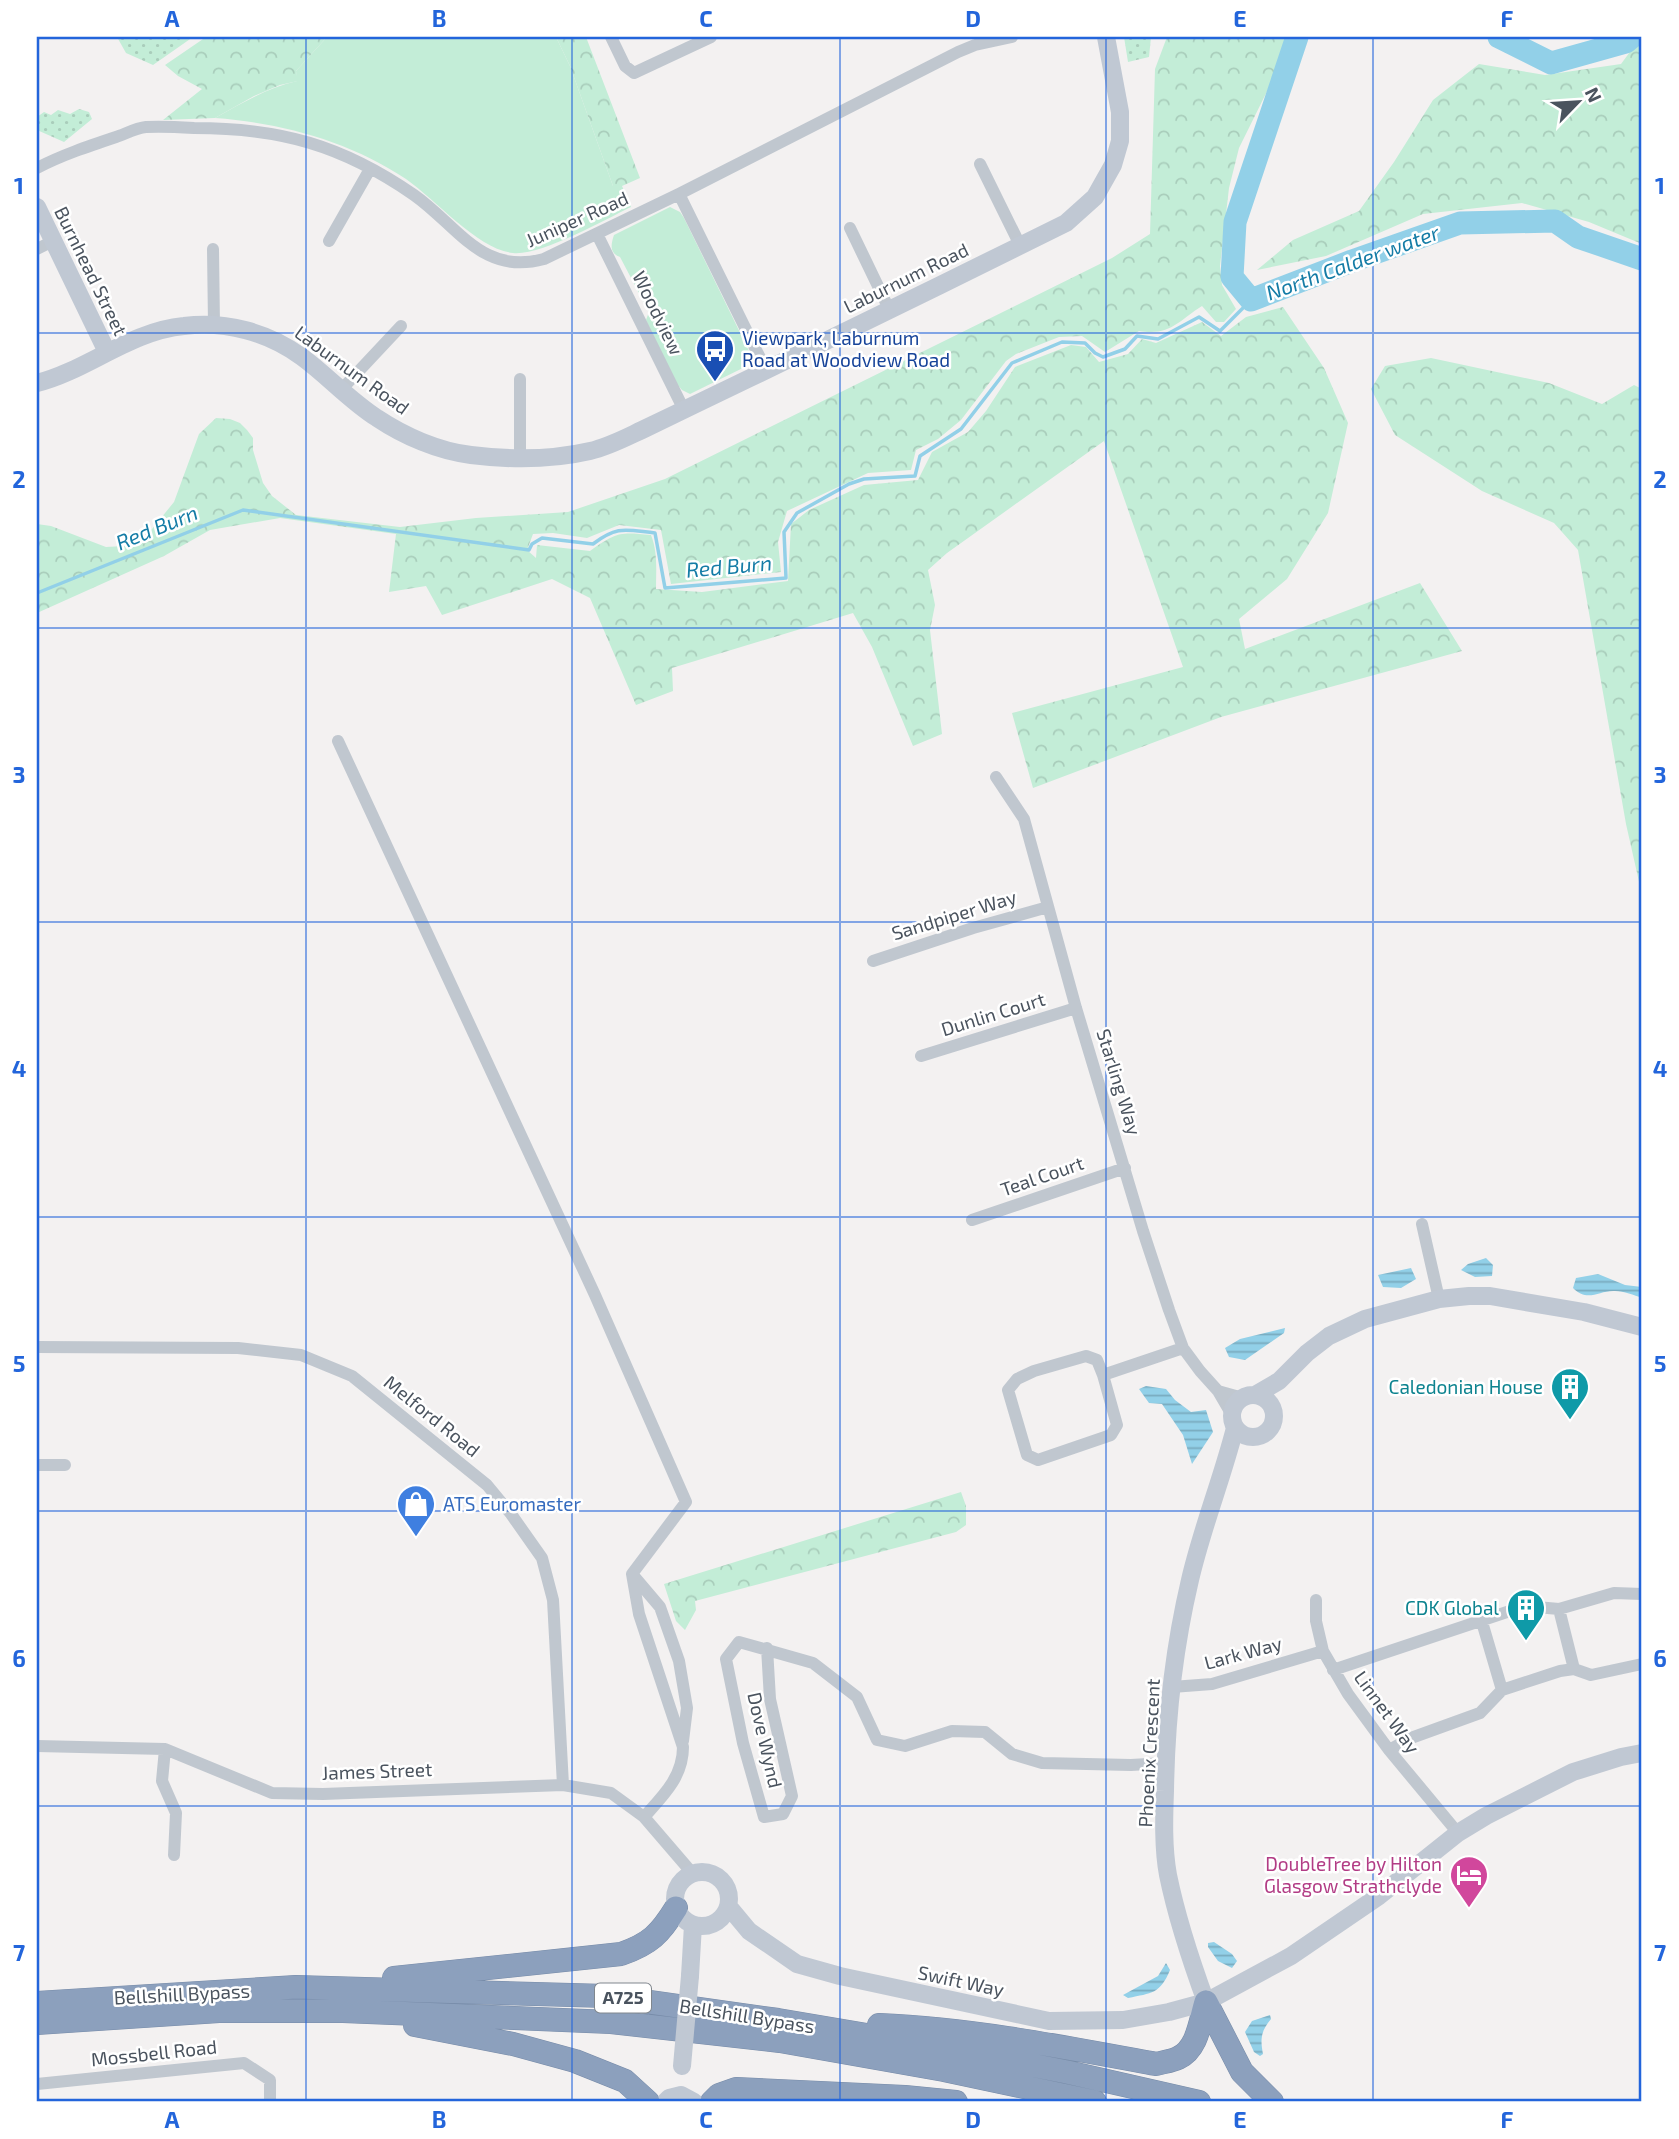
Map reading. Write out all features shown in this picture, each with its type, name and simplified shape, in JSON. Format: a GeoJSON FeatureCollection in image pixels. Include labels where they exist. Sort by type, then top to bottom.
{"type":"FeatureCollection","features":[{"type":"Feature","properties":{"kind":"highway"},"geometry":{"type":"LineString","coordinates":[[296,1987],[621,1954],[655,1938],[676,1908]]}},
{"type":"Feature","properties":{"kind":"highway","name":"Bellshill Bypass"},"geometry":{"type":"LineString","coordinates":[[37,2003],[296,1987],[607,1996],[778,2020],[949,2049],[1054,2069],[1199,2102]]}},
{"type":"Feature","properties":{"kind":"highway"},"geometry":{"type":"LineString","coordinates":[[778,2020],[932,2027],[1023,2039],[1156,2064],[1177,2059],[1186,2052],[1194,2041],[1206,2002]]}},
{"type":"Feature","properties":{"kind":"highway"},"geometry":{"type":"LineString","coordinates":[[1206,2002],[1242,2071],[1272,2102]]}},
{"type":"Feature","properties":{"kind":"highway","name":"Bellshill Bypass"},"geometry":{"type":"LineString","coordinates":[[37,2023],[219,2011],[343,2011],[611,2022],[780,2041],[944,2070],[1095,2102]]}},
{"type":"Feature","properties":{"kind":"highway"},"geometry":{"type":"LineString","coordinates":[[343,2011],[513,2044],[575,2061],[625,2081],[648,2102]]}},
{"type":"Feature","properties":{"kind":"highway"},"geometry":{"type":"LineString","coordinates":[[712,2102],[719,2095],[736,2089],[956,2102]]}},
{"type":"Feature","properties":{"kind":"street"},"geometry":{"type":"LineString","coordinates":[[611,37],[625,66],[634,73],[711,37]]}},
{"type":"Feature","properties":{"kind":"street","name":"Juniper Road"},"geometry":{"type":"LineString","coordinates":[[37,168],[59,157],[144,127],[243,129],[276,133],[327,147],[370,169],[414,195],[486,255],[513,264],[529,263],[544,259],[680,194],[958,52],[1012,37]]}},
{"type":"Feature","properties":{"kind":"street","name":"Laburnum Road"},"geometry":{"type":"LineString","coordinates":[[37,383],[54,379],[107,352],[156,332],[184,326],[236,327],[269,337],[301,356],[376,418],[442,449],[469,455],[520,459],[546,458],[592,450],[684,410],[1066,223],[1096,197],[1113,166],[1120,141],[1120,112],[1106,37]]}},
{"type":"Feature","properties":{"kind":"street"},"geometry":{"type":"LineString","coordinates":[[980,164],[1020,245]]}},
{"type":"Feature","properties":{"kind":"street"},"geometry":{"type":"LineString","coordinates":[[328,241],[370,169]]}},
{"type":"Feature","properties":{"kind":"street"},"geometry":{"type":"LineString","coordinates":[[680,194],[766,370]]}},
{"type":"Feature","properties":{"kind":"street","name":"Burnhead Street"},"geometry":{"type":"LineString","coordinates":[[37,207],[45,245],[107,352]]}},
{"type":"Feature","properties":{"kind":"street"},"geometry":{"type":"LineString","coordinates":[[850,228],[889,309]]}},
{"type":"Feature","properties":{"kind":"street","name":"Woodview"},"geometry":{"type":"LineString","coordinates":[[597,234],[684,410]]}},
{"type":"Feature","properties":{"kind":"street"},"geometry":{"type":"LineString","coordinates":[[213,249],[214,325]]}},
{"type":"Feature","properties":{"kind":"street"},"geometry":{"type":"LineString","coordinates":[[341,390],[401,327]]}},
{"type":"Feature","properties":{"kind":"street"},"geometry":{"type":"LineString","coordinates":[[520,379],[520,459]]}},
{"type":"Feature","properties":{"kind":"street"},"geometry":{"type":"LineString","coordinates":[[338,741],[595,1296],[686,1502],[632,1574],[639,1614],[683,1747]]}},
{"type":"Feature","properties":{"kind":"street","name":"Starling Way"},"geometry":{"type":"LineString","coordinates":[[996,777],[1024,819],[1076,1008],[1153,1264],[1183,1348],[1218,1391],[1233,1421]]}},
{"type":"Feature","properties":{"kind":"street","name":"Sandpiper Way"},"geometry":{"type":"LineString","coordinates":[[873,961],[972,928],[1048,907]]}},
{"type":"Feature","properties":{"kind":"street","name":"Dunlin Court"},"geometry":{"type":"LineString","coordinates":[[921,1056],[1076,1008]]}},
{"type":"Feature","properties":{"kind":"street","name":"Teal Court"},"geometry":{"type":"LineString","coordinates":[[972,1220],[1125,1168]]}},
{"type":"Feature","properties":{"kind":"street"},"geometry":{"type":"LineString","coordinates":[[1422,1224],[1439,1299]]}},
{"type":"Feature","properties":{"kind":"street"},"geometry":{"type":"LineString","coordinates":[[1218,1391],[1256,1399],[1273,1410],[1273,1424],[1264,1434],[1245,1436],[1233,1421],[1235,1405],[1256,1399],[1329,1336],[1365,1319],[1439,1299],[1490,1296],[1584,1312],[1642,1327]]}},
{"type":"Feature","properties":{"kind":"street","name":"Melford Road"},"geometry":{"type":"LineString","coordinates":[[37,1347],[238,1348],[301,1355],[352,1376],[487,1485],[542,1558],[553,1600],[563,1785]]}},
{"type":"Feature","properties":{"kind":"street"},"geometry":{"type":"LineString","coordinates":[[1103,1376],[1183,1348]]}},
{"type":"Feature","properties":{"kind":"street"},"geometry":{"type":"LineString","coordinates":[[1086,1356],[1097,1360],[1103,1376],[1117,1425],[1111,1435],[1038,1460],[1027,1455],[1008,1390],[1017,1379],[1034,1371],[1086,1356]]}},
{"type":"Feature","properties":{"kind":"street","name":"Phoenix Crescent"},"geometry":{"type":"LineString","coordinates":[[1206,2002],[1187,1950],[1168,1873],[1164,1824],[1165,1763],[1172,1687],[1189,1582],[1226,1463],[1233,1421]]}},
{"type":"Feature","properties":{"kind":"street","name":"Phoenix Crescent"},"geometry":{"type":"LineString","coordinates":[[1226,1463],[1252,1437]]}},
{"type":"Feature","properties":{"kind":"street"},"geometry":{"type":"LineString","coordinates":[[37,1465],[65,1465]]}},
{"type":"Feature","properties":{"kind":"street"},"geometry":{"type":"LineString","coordinates":[[632,1574],[660,1607],[679,1661],[687,1708],[683,1760],[672,1786],[644,1817]]}},
{"type":"Feature","properties":{"kind":"street"},"geometry":{"type":"LineString","coordinates":[[1333,1670],[1525,1606],[1559,1609],[1614,1593],[1642,1594]]}},
{"type":"Feature","properties":{"kind":"street","name":"Linnet Way"},"geometry":{"type":"LineString","coordinates":[[1315,1600],[1316,1621],[1323,1651],[1333,1670],[1390,1751],[1458,1833]]}},
{"type":"Feature","properties":{"kind":"street"},"geometry":{"type":"LineString","coordinates":[[1559,1609],[1574,1670]]}},
{"type":"Feature","properties":{"kind":"street"},"geometry":{"type":"LineString","coordinates":[[1482,1622],[1502,1690]]}},
{"type":"Feature","properties":{"kind":"street","name":"Dove Wynd"},"geometry":{"type":"LineString","coordinates":[[767,1648],[770,1699],[792,1796],[783,1814],[764,1817],[743,1743],[726,1659],[739,1642],[767,1648],[813,1663],[857,1697],[877,1740],[905,1746],[952,1731],[985,1732],[1012,1754],[1042,1763],[1165,1763]]}},
{"type":"Feature","properties":{"kind":"street","name":"Lark Way"},"geometry":{"type":"LineString","coordinates":[[1172,1687],[1212,1684],[1323,1651]]}},
{"type":"Feature","properties":{"kind":"street"},"geometry":{"type":"LineString","coordinates":[[1390,1751],[1411,1738],[1480,1713],[1502,1690],[1560,1671],[1574,1670],[1591,1675],[1642,1664]]}},
{"type":"Feature","properties":{"kind":"street","name":"James Street"},"geometry":{"type":"LineString","coordinates":[[37,1746],[165,1749],[272,1793],[323,1794],[563,1785],[611,1793],[644,1817],[693,1874]]}},
{"type":"Feature","properties":{"kind":"street"},"geometry":{"type":"LineString","coordinates":[[165,1749],[162,1781],[176,1813],[174,1855]]}},
{"type":"Feature","properties":{"kind":"street"},"geometry":{"type":"LineString","coordinates":[[1206,2002],[1291,1955],[1368,1904],[1458,1833],[1510,1803],[1573,1772],[1642,1753]]}},
{"type":"Feature","properties":{"kind":"street"},"geometry":{"type":"LineString","coordinates":[[693,1874],[712,1874],[720,1878],[727,1888],[729,1906],[725,1915],[714,1924],[692,1925],[684,1920],[676,1908],[675,1898],[679,1885],[693,1874]]}},
{"type":"Feature","properties":{"kind":"street","name":"Swift Way"},"geometry":{"type":"LineString","coordinates":[[729,1906],[749,1931],[797,1964],[853,1979],[1049,2021],[1123,2020],[1206,2002]]}},
{"type":"Feature","properties":{"kind":"street"},"geometry":{"type":"LineString","coordinates":[[680,2100],[692,1925]]}},
{"type":"Feature","properties":{"kind":"street","name":"Mossbell Road"},"geometry":{"type":"LineString","coordinates":[[37,2084],[244,2063],[270,2080],[270,2102]]}},
{"type":"Feature","properties":{"kind":"green space"},"geometry":{"type":"Polygon","coordinates":[[[117,37],[193,37],[153,65],[126,53],[117,37]]]}},
{"type":"Feature","properties":{"kind":"green space"},"geometry":{"type":"Polygon","coordinates":[[[206,37],[327,37],[296,71],[298,81],[254,96],[215,118],[163,120],[202,89],[178,76],[165,65],[206,37]]]}},
{"type":"Feature","properties":{"kind":"green space"},"geometry":{"type":"Polygon","coordinates":[[[327,37],[556,37],[570,66],[613,186],[622,186],[631,207],[556,243],[513,253],[500,250],[472,234],[406,179],[362,154],[290,129],[215,118],[265,92],[297,81],[296,71],[327,37]]]}},
{"type":"Feature","properties":{"kind":"green space"},"geometry":{"type":"Polygon","coordinates":[[[556,37],[586,37],[640,178],[622,186],[613,186],[570,66],[556,37]]]}},
{"type":"Feature","properties":{"kind":"green space"},"geometry":{"type":"Polygon","coordinates":[[[1124,37],[1151,37],[1149,57],[1128,62],[1124,37]]]}},
{"type":"Feature","properties":{"kind":"green space"},"geometry":{"type":"Polygon","coordinates":[[[1167,37],[1286,37],[1281,63],[1239,148],[1229,188],[1220,266],[1222,285],[1236,309],[1224,322],[1216,322],[1202,306],[1167,329],[1139,331],[1105,352],[1082,336],[1059,337],[1016,354],[1006,361],[961,420],[938,439],[916,450],[911,470],[868,473],[787,511],[778,542],[781,572],[671,584],[661,530],[619,525],[587,538],[553,533],[533,534],[527,550],[536,558],[537,545],[590,551],[619,535],[651,535],[656,555],[656,589],[702,592],[788,581],[791,524],[809,510],[864,485],[918,480],[932,452],[968,432],[986,411],[1015,367],[1071,345],[1086,347],[1099,362],[1128,354],[1142,339],[1156,343],[1202,322],[1221,336],[1246,317],[1283,307],[1324,368],[1348,423],[1328,513],[1287,579],[1239,619],[1245,649],[1420,583],[1462,651],[1221,717],[1033,788],[1012,713],[1183,667],[1104,441],[947,553],[928,570],[935,605],[930,630],[942,734],[913,746],[872,647],[853,613],[672,668],[673,691],[636,705],[590,598],[552,579],[442,615],[426,586],[389,592],[396,534],[280,518],[210,530],[164,556],[37,613],[37,524],[51,526],[106,547],[124,546],[137,541],[152,529],[174,502],[199,434],[216,418],[230,419],[247,430],[253,438],[253,450],[263,483],[272,496],[296,515],[400,527],[476,518],[568,512],[665,479],[1112,258],[1150,234],[1155,69],[1167,37]]]}},
{"type":"Feature","properties":{"kind":"green space"},"geometry":{"type":"Polygon","coordinates":[[[1641,37],[1642,244],[1589,222],[1522,203],[1423,214],[1326,256],[1257,270],[1293,240],[1359,211],[1433,100],[1479,64],[1545,75],[1621,64],[1641,37]]]}},
{"type":"Feature","properties":{"kind":"green space"},"geometry":{"type":"Polygon","coordinates":[[[79,109],[89,112],[92,119],[64,142],[37,130],[37,117],[44,112],[51,115],[58,110],[70,114],[79,109]]]}},
{"type":"Feature","properties":{"kind":"green space"},"geometry":{"type":"Polygon","coordinates":[[[670,207],[680,212],[684,218],[751,355],[747,366],[690,394],[675,382],[646,320],[649,312],[620,257],[612,248],[614,235],[670,207]]]}},
{"type":"Feature","properties":{"kind":"green space"},"geometry":{"type":"Polygon","coordinates":[[[1431,358],[1549,383],[1602,404],[1634,385],[1642,389],[1642,895],[1626,824],[1578,550],[1554,523],[1482,491],[1395,435],[1371,389],[1385,366],[1431,358]]]}},
{"type":"Feature","properties":{"kind":"green space"},"geometry":{"type":"Polygon","coordinates":[[[961,1492],[966,1506],[966,1525],[956,1532],[695,1601],[696,1610],[685,1630],[676,1621],[664,1584],[961,1492]]]}},
{"type":"Feature","properties":{"kind":"water"},"geometry":{"type":"Polygon","coordinates":[[[1486,1258],[1493,1265],[1492,1276],[1475,1277],[1461,1270],[1468,1264],[1486,1258]]]}},
{"type":"Feature","properties":{"kind":"water"},"geometry":{"type":"Polygon","coordinates":[[[1411,1268],[1416,1279],[1401,1288],[1383,1287],[1378,1275],[1411,1268]]]}},
{"type":"Feature","properties":{"kind":"water"},"geometry":{"type":"Polygon","coordinates":[[[1598,1274],[1625,1285],[1642,1287],[1642,1298],[1618,1291],[1584,1295],[1573,1288],[1576,1278],[1598,1274]]]}},
{"type":"Feature","properties":{"kind":"water"},"geometry":{"type":"Polygon","coordinates":[[[1285,1328],[1284,1333],[1245,1360],[1229,1357],[1225,1348],[1240,1339],[1285,1328]]]}},
{"type":"Feature","properties":{"kind":"water"},"geometry":{"type":"Polygon","coordinates":[[[1146,1386],[1166,1389],[1191,1412],[1206,1410],[1213,1432],[1192,1464],[1183,1435],[1162,1404],[1149,1403],[1139,1389],[1146,1386]]]}},
{"type":"Feature","properties":{"kind":"water"},"geometry":{"type":"Polygon","coordinates":[[[1214,1942],[1232,1954],[1237,1961],[1232,1968],[1218,1961],[1208,1947],[1208,1943],[1214,1942]]]}},
{"type":"Feature","properties":{"kind":"water"},"geometry":{"type":"Polygon","coordinates":[[[1166,1963],[1170,1970],[1159,1988],[1128,1998],[1123,1995],[1158,1976],[1166,1963]]]}},
{"type":"Feature","properties":{"kind":"water"},"geometry":{"type":"Polygon","coordinates":[[[1270,2015],[1271,2019],[1262,2035],[1263,2054],[1260,2056],[1254,2052],[1245,2032],[1252,2021],[1270,2015]]]}},
{"type":"Feature","properties":{"kind":"waterway","name":"North Calder water"},"geometry":{"type":"LineString","coordinates":[[1297,37],[1235,222],[1232,277],[1251,300],[1460,223],[1555,221],[1578,237],[1642,259]]}},
{"type":"Feature","properties":{"kind":"waterway","name":"North Calder water"},"geometry":{"type":"LineString","coordinates":[[1499,37],[1551,63],[1626,42],[1632,37]]}},
{"type":"Feature","properties":{"kind":"waterway","name":"Red Burn"},"geometry":{"type":"LineString","coordinates":[[37,593],[243,510],[529,550],[532,544],[542,538],[593,544],[616,531],[655,533],[665,588],[786,578],[784,532],[797,513],[849,484],[864,479],[915,476],[920,456],[961,429],[1012,363],[1062,342],[1085,343],[1103,357],[1125,349],[1137,336],[1158,339],[1199,317],[1220,331],[1251,300]]}},
{"type":"Feature","properties":{"kind":"place","name":"Viewpark, Laburnum Road at Woodview Road"},"geometry":{"type":"Point","coordinates":[715,383]}},
{"type":"Feature","properties":{"kind":"place","name":"Caledonian House"},"geometry":{"type":"Point","coordinates":[1570,1421]}},
{"type":"Feature","properties":{"kind":"place","name":"ATS Euromaster"},"geometry":{"type":"Point","coordinates":[416,1538]}},
{"type":"Feature","properties":{"kind":"place","name":"CDK Global"},"geometry":{"type":"Point","coordinates":[1526,1642]}},
{"type":"Feature","properties":{"kind":"place","name":"DoubleTree by Hilton Glasgow Strathclyde"},"geometry":{"type":"Point","coordinates":[1469,1909]}}]}
